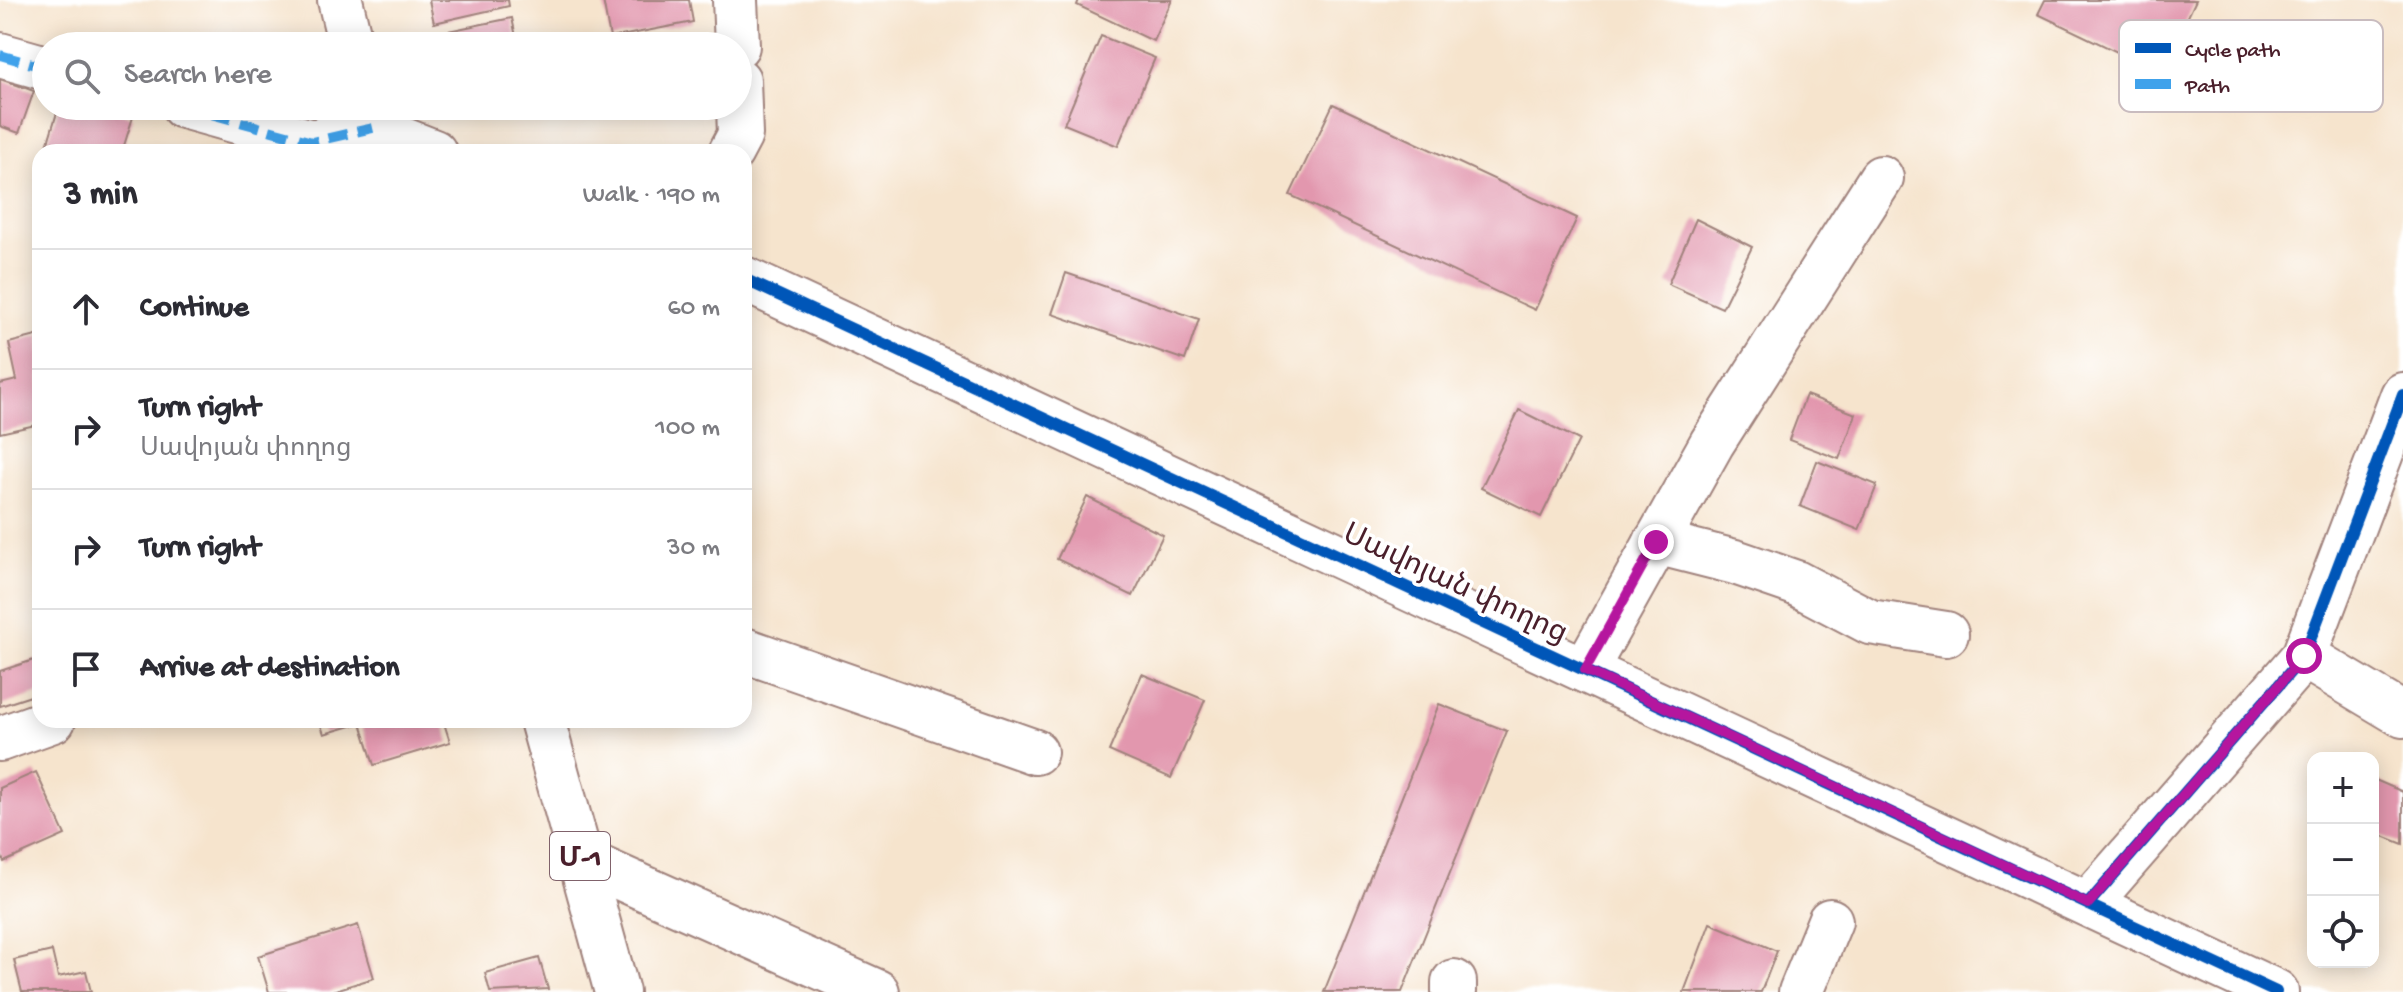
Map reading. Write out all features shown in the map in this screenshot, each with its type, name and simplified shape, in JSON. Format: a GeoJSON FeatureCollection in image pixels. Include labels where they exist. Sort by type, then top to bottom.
{"type":"FeatureCollection","features":[{"type":"Feature","properties":{"kind":"main road"},"geometry":{"type":"LineString","coordinates":[[340,0],[348,32]]}},
{"type":"Feature","properties":{"kind":"main road"},"geometry":{"type":"LineString","coordinates":[[735,0],[736,32]]}},
{"type":"Feature","properties":{"kind":"main road"},"geometry":{"type":"LineString","coordinates":[[0,55],[32,64]]}},
{"type":"Feature","properties":{"kind":"main road"},"geometry":{"type":"LineString","coordinates":[[233,120],[312,142],[373,129],[413,144]]}},
{"type":"Feature","properties":{"kind":"main road"},"geometry":{"type":"LineString","coordinates":[[735,144],[740,135],[739,120]]}},
{"type":"Feature","properties":{"kind":"main road"},"geometry":{"type":"LineString","coordinates":[[1585,670],[1712,443],[1881,178]]}},
{"type":"Feature","properties":{"kind":"main road","name":"Սավոյան փողոց"},"geometry":{"type":"LineString","coordinates":[[752,283],[2276,992]]}},
{"type":"Feature","properties":{"kind":"main road"},"geometry":{"type":"LineString","coordinates":[[2088,904],[2304,656],[2403,395]]}},
{"type":"Feature","properties":{"kind":"main road"},"geometry":{"type":"LineString","coordinates":[[1656,542],[1735,562],[1796,583],[1870,622],[1946,634]]}},
{"type":"Feature","properties":{"kind":"main road"},"geometry":{"type":"LineString","coordinates":[[752,653],[1035,752]]}},
{"type":"Feature","properties":{"kind":"main road"},"geometry":{"type":"LineString","coordinates":[[2304,656],[2403,715]]}},
{"type":"Feature","properties":{"kind":"main road"},"geometry":{"type":"LineString","coordinates":[[0,739],[32,728]]}},
{"type":"Feature","properties":{"kind":"main road","name":"Մ-1"},"geometry":{"type":"LineString","coordinates":[[544,728],[617,992]]}},
{"type":"Feature","properties":{"kind":"main road"},"geometry":{"type":"LineString","coordinates":[[581,860],[877,992]]}},
{"type":"Feature","properties":{"kind":"main road"},"geometry":{"type":"LineString","coordinates":[[1801,992],[1830,921]]}},
{"type":"Feature","properties":{"kind":"building"},"geometry":{"type":"Polygon","coordinates":[[[429,0],[508,0],[509,6],[434,23],[429,0]]]}},
{"type":"Feature","properties":{"kind":"building"},"geometry":{"type":"Polygon","coordinates":[[[603,0],[689,0],[693,22],[641,32],[609,32],[603,0]]]}},
{"type":"Feature","properties":{"kind":"building"},"geometry":{"type":"Polygon","coordinates":[[[1079,0],[1172,0],[1153,41],[1077,5],[1079,0]]]}},
{"type":"Feature","properties":{"kind":"building"},"geometry":{"type":"Polygon","coordinates":[[[2045,0],[2196,0],[2186,20],[2119,20],[2119,53],[2038,14],[2045,0]]]}},
{"type":"Feature","properties":{"kind":"building"},"geometry":{"type":"Polygon","coordinates":[[[512,18],[515,32],[448,32],[512,18]]]}},
{"type":"Feature","properties":{"kind":"building"},"geometry":{"type":"Polygon","coordinates":[[[1101,36],[1155,58],[1118,146],[1064,124],[1101,36]]]}},
{"type":"Feature","properties":{"kind":"building"},"geometry":{"type":"Polygon","coordinates":[[[0,79],[32,90],[19,133],[0,126],[0,79]]]}},
{"type":"Feature","properties":{"kind":"building"},"geometry":{"type":"Polygon","coordinates":[[[1333,104],[1577,218],[1535,310],[1290,195],[1333,104]]]}},
{"type":"Feature","properties":{"kind":"building"},"geometry":{"type":"Polygon","coordinates":[[[55,120],[132,120],[125,144],[47,144],[55,120]]]}},
{"type":"Feature","properties":{"kind":"building"},"geometry":{"type":"Polygon","coordinates":[[[1696,219],[1752,247],[1722,308],[1668,284],[1696,219]]]}},
{"type":"Feature","properties":{"kind":"building"},"geometry":{"type":"Polygon","coordinates":[[[1066,273],[1199,319],[1185,360],[1052,314],[1066,273]]]}},
{"type":"Feature","properties":{"kind":"building"},"geometry":{"type":"Polygon","coordinates":[[[32,337],[32,426],[0,433],[0,384],[17,380],[9,343],[32,337]]]}},
{"type":"Feature","properties":{"kind":"building"},"geometry":{"type":"Polygon","coordinates":[[[1806,395],[1856,414],[1839,459],[1789,440],[1806,395]]]}},
{"type":"Feature","properties":{"kind":"building"},"geometry":{"type":"Polygon","coordinates":[[[1519,410],[1579,440],[1541,517],[1481,488],[1519,410]]]}},
{"type":"Feature","properties":{"kind":"building"},"geometry":{"type":"Polygon","coordinates":[[[1817,461],[1877,485],[1859,530],[1800,506],[1817,461]]]}},
{"type":"Feature","properties":{"kind":"building"},"geometry":{"type":"Polygon","coordinates":[[[1087,497],[1163,535],[1133,596],[1057,559],[1087,497]]]}},
{"type":"Feature","properties":{"kind":"building"},"geometry":{"type":"Polygon","coordinates":[[[32,661],[32,696],[0,706],[0,671],[32,661]]]}},
{"type":"Feature","properties":{"kind":"building"},"geometry":{"type":"Polygon","coordinates":[[[1142,674],[1205,700],[1171,778],[1109,751],[1142,674]]]}},
{"type":"Feature","properties":{"kind":"building"},"geometry":{"type":"Polygon","coordinates":[[[1439,704],[1507,731],[1402,992],[1324,992],[1439,704]]]}},
{"type":"Feature","properties":{"kind":"building"},"geometry":{"type":"Polygon","coordinates":[[[322,728],[344,728],[324,734],[322,728]]]}},
{"type":"Feature","properties":{"kind":"building"},"geometry":{"type":"Polygon","coordinates":[[[363,728],[446,728],[450,742],[374,765],[363,728]]]}},
{"type":"Feature","properties":{"kind":"building"},"geometry":{"type":"Polygon","coordinates":[[[36,772],[65,835],[4,862],[0,853],[0,788],[36,772]]]}},
{"type":"Feature","properties":{"kind":"building"},"geometry":{"type":"Polygon","coordinates":[[[2379,782],[2403,792],[2403,844],[2379,834],[2379,782]]]}},
{"type":"Feature","properties":{"kind":"building"},"geometry":{"type":"Polygon","coordinates":[[[1710,923],[1777,951],[1761,992],[1684,992],[1710,923]]]}},
{"type":"Feature","properties":{"kind":"building"},"geometry":{"type":"Polygon","coordinates":[[[358,925],[374,978],[329,992],[269,992],[258,956],[358,925]]]}},
{"type":"Feature","properties":{"kind":"building"},"geometry":{"type":"Polygon","coordinates":[[[52,951],[58,977],[86,971],[91,992],[22,992],[14,960],[52,951]]]}},
{"type":"Feature","properties":{"kind":"building"},"geometry":{"type":"Polygon","coordinates":[[[539,958],[548,989],[490,992],[485,973],[539,958]]]}},
{"type":"Feature","properties":{"kind":"marked path"},"geometry":{"type":"LineString","coordinates":[[0,55],[32,64]]}},
{"type":"Feature","properties":{"kind":"marked path"},"geometry":{"type":"LineString","coordinates":[[233,120],[312,142],[373,128]]}},
{"type":"Feature","properties":{"kind":"cycle path"},"geometry":{"type":"LineString","coordinates":[[752,283],[2276,992]]}},
{"type":"Feature","properties":{"kind":"cycle path"},"geometry":{"type":"LineString","coordinates":[[2088,904],[2304,656],[2403,395]]}},
{"type":"Feature","properties":{"kind":"route"},"geometry":{"type":"LineString","coordinates":[[1656,542],[1585,670],[2088,904],[2304,656]]}}]}
